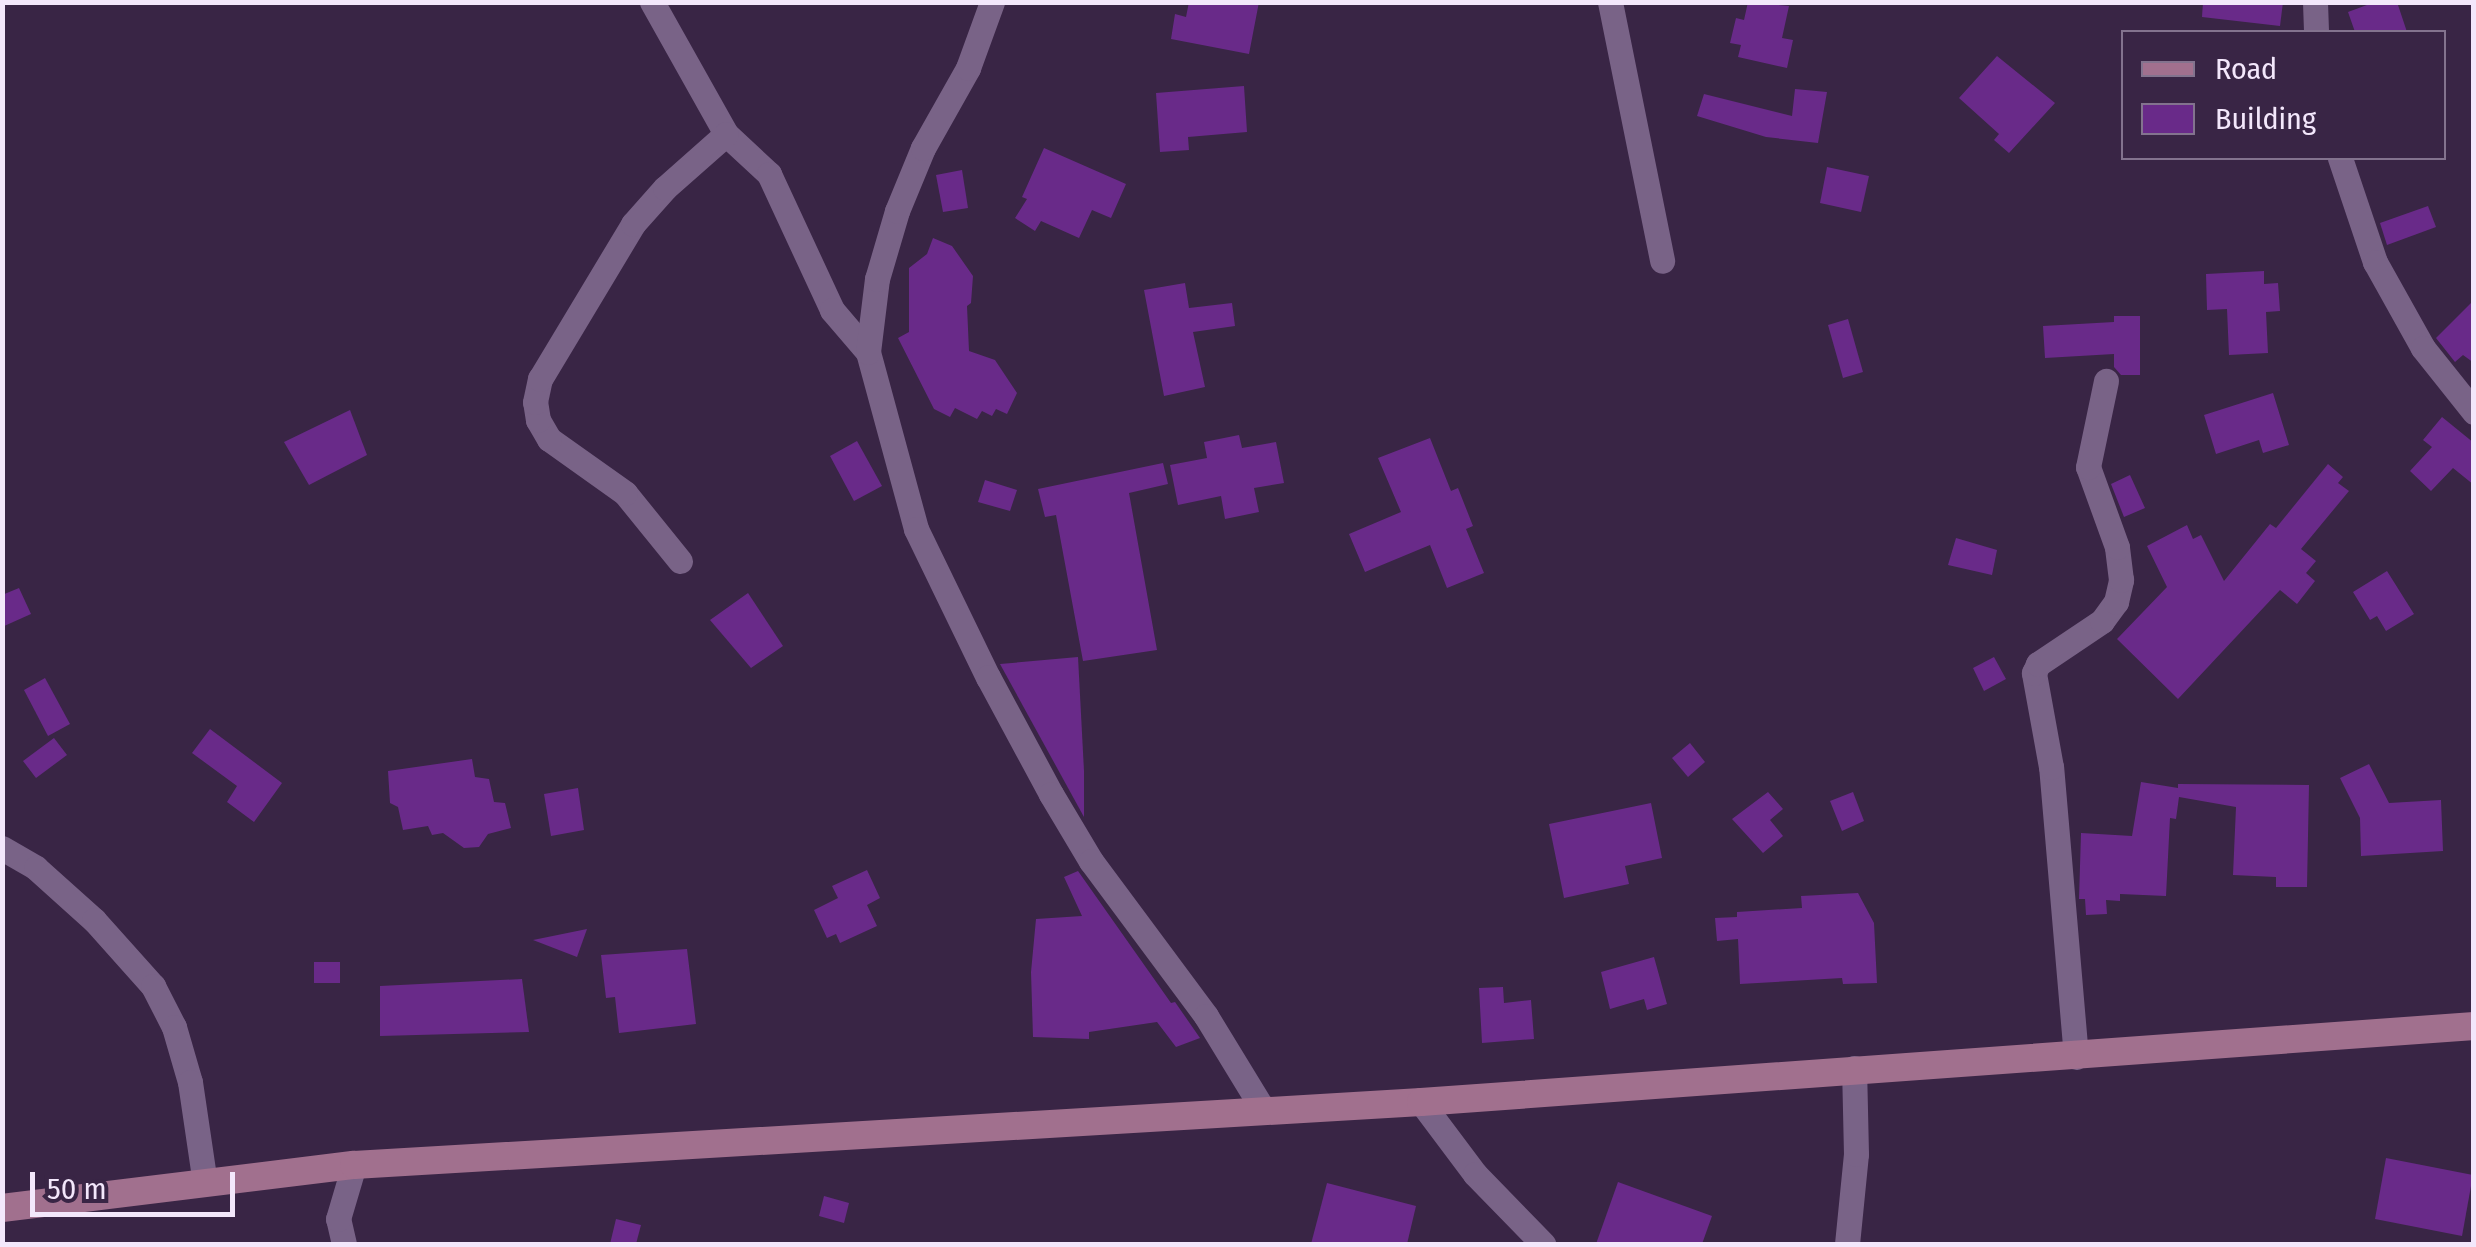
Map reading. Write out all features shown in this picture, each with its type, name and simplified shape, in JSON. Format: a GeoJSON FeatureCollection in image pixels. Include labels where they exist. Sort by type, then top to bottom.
{"type":"FeatureCollection","features":[{"type":"Feature","properties":{"kind":"main road"},"geometry":{"type":"LineString","coordinates":[[2,1208],[354,1165],[1421,1102],[2474,1026]]}},
{"type":"Feature","properties":{"kind":"street"},"geometry":{"type":"LineString","coordinates":[[652,2],[726,134],[770,174],[832,310],[868,352]]}},
{"type":"Feature","properties":{"kind":"street"},"geometry":{"type":"LineString","coordinates":[[992,2],[968,68],[923,148],[897,211],[878,279],[868,352],[916,529],[988,677],[1091,861],[1206,1016],[1264,1111]]}},
{"type":"Feature","properties":{"kind":"street"},"geometry":{"type":"LineString","coordinates":[[1610,2],[1662,261]]}},
{"type":"Feature","properties":{"kind":"street"},"geometry":{"type":"LineString","coordinates":[[2316,2],[2316,30]]}},
{"type":"Feature","properties":{"kind":"street"},"geometry":{"type":"LineString","coordinates":[[680,561],[624,493],[549,439],[538,420],[535,402],[540,379],[633,224],[726,134]]}},
{"type":"Feature","properties":{"kind":"street"},"geometry":{"type":"LineString","coordinates":[[2341,160],[2375,262],[2423,348],[2474,412]]}},
{"type":"Feature","properties":{"kind":"street"},"geometry":{"type":"LineString","coordinates":[[2076,1057],[2053,786],[2034,673],[2038,664],[2102,621],[2116,602],[2121,580],[2117,547],[2088,467],[2106,381]]}},
{"type":"Feature","properties":{"kind":"street"},"geometry":{"type":"LineString","coordinates":[[2,848],[36,868],[94,920],[153,986],[174,1028],[190,1082],[205,1183]]}},
{"type":"Feature","properties":{"kind":"street"},"geometry":{"type":"LineString","coordinates":[[1847,1244],[1856,1154],[1854,1068]]}},
{"type":"Feature","properties":{"kind":"street"},"geometry":{"type":"LineString","coordinates":[[1421,1102],[1475,1174],[1543,1244]]}},
{"type":"Feature","properties":{"kind":"street"},"geometry":{"type":"LineString","coordinates":[[344,1244],[338,1218],[354,1165]]}},
{"type":"Feature","properties":{"kind":"building"},"geometry":{"type":"Polygon","coordinates":[[[1189,2],[1259,2],[1249,54],[1171,39],[1175,14],[1186,17],[1189,2]]]}},
{"type":"Feature","properties":{"kind":"building"},"geometry":{"type":"Polygon","coordinates":[[[1748,2],[1789,6],[1782,38],[1793,40],[1787,68],[1738,57],[1741,45],[1730,43],[1736,18],[1744,20],[1748,2]]]}},
{"type":"Feature","properties":{"kind":"building"},"geometry":{"type":"Polygon","coordinates":[[[2203,2],[2283,2],[2280,26],[2202,17],[2203,2]]]}},
{"type":"Feature","properties":{"kind":"building"},"geometry":{"type":"Polygon","coordinates":[[[2375,2],[2397,2],[2406,30],[2354,30],[2348,12],[2375,2]]]}},
{"type":"Feature","properties":{"kind":"building"},"geometry":{"type":"Polygon","coordinates":[[[1997,56],[2055,103],[2009,153],[1994,140],[1999,134],[1959,98],[1997,56]]]}},
{"type":"Feature","properties":{"kind":"building"},"geometry":{"type":"Polygon","coordinates":[[[1244,86],[1247,132],[1188,137],[1189,150],[1160,152],[1156,93],[1244,86]]]}},
{"type":"Feature","properties":{"kind":"building"},"geometry":{"type":"Polygon","coordinates":[[[1795,89],[1827,92],[1818,143],[1766,137],[1697,116],[1704,94],[1792,116],[1795,89]]]}},
{"type":"Feature","properties":{"kind":"building"},"geometry":{"type":"Polygon","coordinates":[[[1044,148],[1126,184],[1111,218],[1092,210],[1079,238],[1041,221],[1035,231],[1015,218],[1027,199],[1022,197],[1044,148]]]}},
{"type":"Feature","properties":{"kind":"building"},"geometry":{"type":"Polygon","coordinates":[[[1827,167],[1869,176],[1861,212],[1820,203],[1827,167]]]}},
{"type":"Feature","properties":{"kind":"building"},"geometry":{"type":"Polygon","coordinates":[[[962,170],[968,208],[943,212],[936,175],[962,170]]]}},
{"type":"Feature","properties":{"kind":"building"},"geometry":{"type":"Polygon","coordinates":[[[2428,206],[2436,227],[2387,245],[2380,223],[2428,206]]]}},
{"type":"Feature","properties":{"kind":"building"},"geometry":{"type":"Polygon","coordinates":[[[933,238],[952,246],[973,276],[971,303],[967,306],[969,351],[995,360],[1017,393],[1007,414],[996,409],[992,416],[982,411],[977,419],[955,408],[950,417],[934,409],[898,338],[909,332],[909,268],[927,254],[933,238]]]}},
{"type":"Feature","properties":{"kind":"building"},"geometry":{"type":"Polygon","coordinates":[[[2264,271],[2264,284],[2278,283],[2280,311],[2266,312],[2268,353],[2229,355],[2227,309],[2207,310],[2206,274],[2264,271]]]}},
{"type":"Feature","properties":{"kind":"building"},"geometry":{"type":"Polygon","coordinates":[[[1185,283],[1189,308],[1232,303],[1235,326],[1193,332],[1205,387],[1164,396],[1144,290],[1185,283]]]}},
{"type":"Feature","properties":{"kind":"building"},"geometry":{"type":"Polygon","coordinates":[[[2474,300],[2474,363],[2463,355],[2455,362],[2436,338],[2474,300]]]}},
{"type":"Feature","properties":{"kind":"building"},"geometry":{"type":"Polygon","coordinates":[[[2114,316],[2140,316],[2140,375],[2121,375],[2114,367],[2114,354],[2045,358],[2043,326],[2114,322],[2114,316]]]}},
{"type":"Feature","properties":{"kind":"building"},"geometry":{"type":"Polygon","coordinates":[[[1848,319],[1863,372],[1843,378],[1828,325],[1848,319]]]}},
{"type":"Feature","properties":{"kind":"building"},"geometry":{"type":"Polygon","coordinates":[[[2273,393],[2289,445],[2263,453],[2259,440],[2216,454],[2204,415],[2273,393]]]}},
{"type":"Feature","properties":{"kind":"building"},"geometry":{"type":"Polygon","coordinates":[[[350,410],[367,455],[309,485],[284,442],[350,410]]]}},
{"type":"Feature","properties":{"kind":"building"},"geometry":{"type":"Polygon","coordinates":[[[2442,417],[2474,443],[2474,485],[2453,468],[2431,491],[2410,471],[2432,447],[2423,440],[2442,417]]]}},
{"type":"Feature","properties":{"kind":"building"},"geometry":{"type":"Polygon","coordinates":[[[1239,435],[1242,448],[1276,442],[1284,483],[1254,488],[1259,512],[1225,519],[1221,496],[1178,505],[1170,465],[1207,458],[1204,442],[1239,435]]]}},
{"type":"Feature","properties":{"kind":"building"},"geometry":{"type":"Polygon","coordinates":[[[1430,438],[1451,491],[1458,488],[1473,526],[1466,529],[1484,573],[1447,588],[1430,545],[1365,572],[1349,534],[1401,512],[1378,458],[1430,438]]]}},
{"type":"Feature","properties":{"kind":"building"},"geometry":{"type":"Polygon","coordinates":[[[857,441],[882,486],[854,501],[830,456],[857,441]]]}},
{"type":"Feature","properties":{"kind":"building"},"geometry":{"type":"Polygon","coordinates":[[[1163,463],[1168,484],[1129,493],[1157,650],[1083,661],[1056,515],[1045,517],[1038,489],[1163,463]]]}},
{"type":"Feature","properties":{"kind":"building"},"geometry":{"type":"Polygon","coordinates":[[[2328,464],[2343,477],[2338,483],[2349,491],[2301,549],[2316,561],[2306,573],[2315,581],[2297,604],[2280,590],[2178,699],[2117,639],[2167,587],[2147,546],[2187,525],[2193,539],[2201,535],[2224,581],[2270,524],[2276,528],[2328,464]]]}},
{"type":"Feature","properties":{"kind":"building"},"geometry":{"type":"Polygon","coordinates":[[[2130,475],[2145,508],[2124,517],[2111,484],[2130,475]]]}},
{"type":"Feature","properties":{"kind":"building"},"geometry":{"type":"Polygon","coordinates":[[[985,480],[1017,490],[1010,511],[978,502],[985,480]]]}},
{"type":"Feature","properties":{"kind":"building"},"geometry":{"type":"Polygon","coordinates":[[[1956,538],[1997,550],[1992,575],[1948,565],[1956,538]]]}},
{"type":"Feature","properties":{"kind":"building"},"geometry":{"type":"Polygon","coordinates":[[[2387,571],[2414,614],[2386,631],[2377,616],[2370,620],[2353,592],[2387,571]]]}},
{"type":"Feature","properties":{"kind":"building"},"geometry":{"type":"Polygon","coordinates":[[[19,588],[31,614],[2,627],[2,595],[19,588]]]}},
{"type":"Feature","properties":{"kind":"building"},"geometry":{"type":"Polygon","coordinates":[[[748,593],[783,646],[751,668],[710,620],[748,593]]]}},
{"type":"Feature","properties":{"kind":"building"},"geometry":{"type":"Polygon","coordinates":[[[1078,657],[1084,771],[1084,817],[1000,664],[1078,657]]]}},
{"type":"Feature","properties":{"kind":"building"},"geometry":{"type":"Polygon","coordinates":[[[1994,657],[2006,679],[1984,691],[1973,668],[1994,657]]]}},
{"type":"Feature","properties":{"kind":"building"},"geometry":{"type":"Polygon","coordinates":[[[45,678],[70,724],[48,736],[24,690],[45,678]]]}},
{"type":"Feature","properties":{"kind":"building"},"geometry":{"type":"Polygon","coordinates":[[[210,729],[282,783],[254,822],[227,802],[237,786],[192,753],[210,729]]]}},
{"type":"Feature","properties":{"kind":"building"},"geometry":{"type":"Polygon","coordinates":[[[54,738],[67,755],[36,778],[23,761],[54,738]]]}},
{"type":"Feature","properties":{"kind":"building"},"geometry":{"type":"Polygon","coordinates":[[[1690,743],[1705,762],[1688,777],[1672,758],[1690,743]]]}},
{"type":"Feature","properties":{"kind":"building"},"geometry":{"type":"Polygon","coordinates":[[[472,759],[475,777],[489,779],[494,802],[505,803],[511,828],[488,834],[479,847],[464,848],[443,833],[432,835],[428,826],[403,830],[398,807],[390,803],[388,771],[472,759]]]}},
{"type":"Feature","properties":{"kind":"building"},"geometry":{"type":"Polygon","coordinates":[[[2369,764],[2389,803],[2441,800],[2443,851],[2361,856],[2360,818],[2340,778],[2369,764]]]}},
{"type":"Feature","properties":{"kind":"building"},"geometry":{"type":"Polygon","coordinates":[[[2141,782],[2178,788],[2178,784],[2309,785],[2307,887],[2276,887],[2276,877],[2233,875],[2236,807],[2179,797],[2176,819],[2170,818],[2166,896],[2120,894],[2120,901],[2106,900],[2107,914],[2086,915],[2085,899],[2079,899],[2081,833],[2132,836],[2141,782]]]}},
{"type":"Feature","properties":{"kind":"building"},"geometry":{"type":"Polygon","coordinates":[[[578,788],[584,830],[551,836],[544,794],[578,788]]]}},
{"type":"Feature","properties":{"kind":"building"},"geometry":{"type":"Polygon","coordinates":[[[1768,792],[1783,809],[1770,820],[1783,836],[1763,853],[1732,819],[1768,792]]]}},
{"type":"Feature","properties":{"kind":"building"},"geometry":{"type":"Polygon","coordinates":[[[1853,792],[1864,821],[1842,831],[1830,801],[1853,792]]]}},
{"type":"Feature","properties":{"kind":"building"},"geometry":{"type":"Polygon","coordinates":[[[1651,803],[1662,858],[1625,866],[1629,884],[1564,898],[1549,824],[1651,803]]]}},
{"type":"Feature","properties":{"kind":"building"},"geometry":{"type":"Polygon","coordinates":[[[867,870],[880,898],[867,905],[877,926],[840,943],[836,934],[827,938],[814,910],[838,898],[832,886],[867,870]]]}},
{"type":"Feature","properties":{"kind":"building"},"geometry":{"type":"Polygon","coordinates":[[[1078,871],[1200,1038],[1176,1047],[1157,1022],[1089,1032],[1089,1039],[1033,1037],[1031,972],[1036,919],[1082,916],[1064,877],[1078,871]]]}},
{"type":"Feature","properties":{"kind":"building"},"geometry":{"type":"Polygon","coordinates":[[[1858,893],[1874,923],[1877,983],[1843,984],[1842,978],[1740,984],[1738,939],[1717,941],[1715,918],[1737,917],[1737,912],[1802,908],[1801,896],[1858,893]]]}},
{"type":"Feature","properties":{"kind":"building"},"geometry":{"type":"Polygon","coordinates":[[[587,929],[577,957],[533,940],[587,929]]]}},
{"type":"Feature","properties":{"kind":"building"},"geometry":{"type":"Polygon","coordinates":[[[687,949],[696,1024],[619,1033],[615,997],[606,998],[601,955],[687,949]]]}},
{"type":"Feature","properties":{"kind":"building"},"geometry":{"type":"Polygon","coordinates":[[[1654,957],[1667,1004],[1647,1010],[1644,999],[1610,1009],[1601,972],[1654,957]]]}},
{"type":"Feature","properties":{"kind":"building"},"geometry":{"type":"Polygon","coordinates":[[[314,962],[340,962],[340,983],[314,983],[314,962]]]}},
{"type":"Feature","properties":{"kind":"building"},"geometry":{"type":"Polygon","coordinates":[[[522,979],[529,1032],[380,1036],[380,986],[522,979]]]}},
{"type":"Feature","properties":{"kind":"building"},"geometry":{"type":"Polygon","coordinates":[[[1503,987],[1504,1003],[1531,1000],[1534,1039],[1482,1043],[1479,988],[1503,987]]]}},
{"type":"Feature","properties":{"kind":"building"},"geometry":{"type":"Polygon","coordinates":[[[2386,1158],[2473,1175],[2462,1236],[2375,1219],[2386,1158]]]}},
{"type":"Feature","properties":{"kind":"building"},"geometry":{"type":"Polygon","coordinates":[[[1618,1182],[1712,1216],[1702,1244],[1596,1244],[1618,1182]]]}},
{"type":"Feature","properties":{"kind":"building"},"geometry":{"type":"Polygon","coordinates":[[[1327,1183],[1416,1206],[1407,1244],[1311,1244],[1327,1183]]]}},
{"type":"Feature","properties":{"kind":"building"},"geometry":{"type":"Polygon","coordinates":[[[824,1196],[849,1203],[844,1223],[819,1216],[824,1196]]]}},
{"type":"Feature","properties":{"kind":"building"},"geometry":{"type":"Polygon","coordinates":[[[616,1219],[641,1225],[636,1244],[610,1244],[616,1219]]]}}]}
